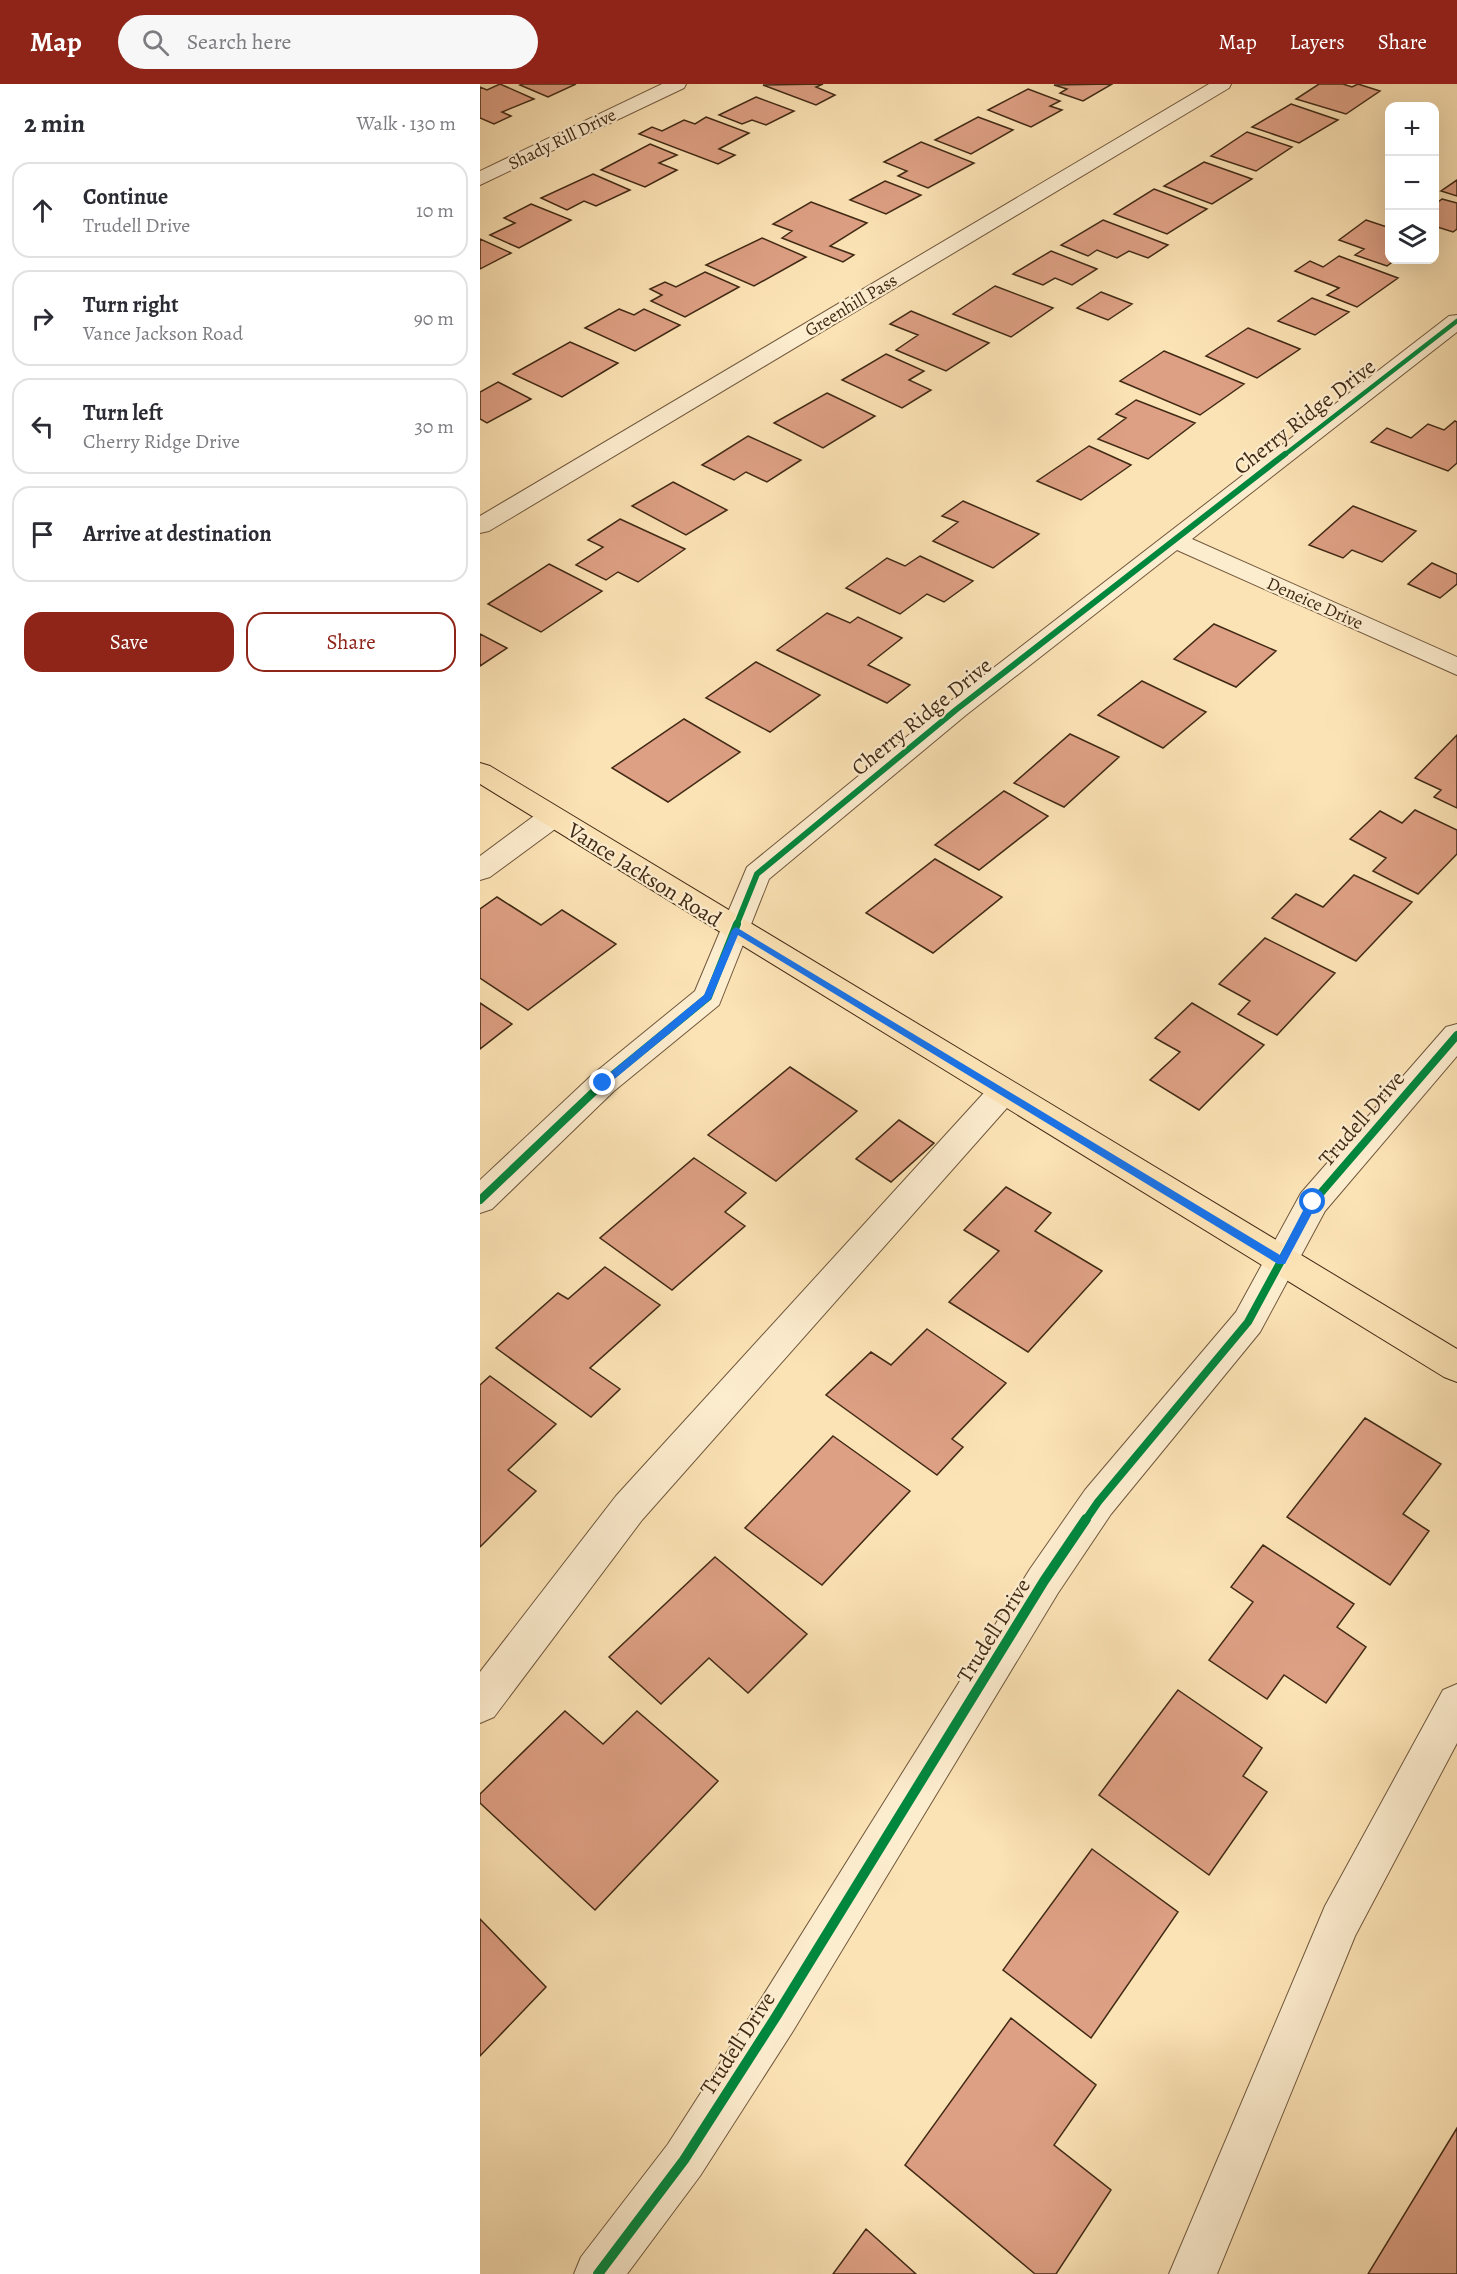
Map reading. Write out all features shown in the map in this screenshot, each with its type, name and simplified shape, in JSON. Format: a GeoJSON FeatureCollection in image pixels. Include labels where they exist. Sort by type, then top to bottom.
{"type":"FeatureCollection","features":[{"type":"Feature","properties":{"kind":"main road","name":"Vance Jackson Road"},"geometry":{"type":"LineString","coordinates":[[480,772],[1457,1367]]}},
{"type":"Feature","properties":{"kind":"street","name":"Shady Rill Drive"},"geometry":{"type":"LineString","coordinates":[[480,179],[677,84]]}},
{"type":"Feature","properties":{"kind":"street","name":"Greenhill Pass"},"geometry":{"type":"LineString","coordinates":[[480,526],[1222,84]]}},
{"type":"Feature","properties":{"kind":"street","name":"Cherry Ridge Drive"},"geometry":{"type":"LineString","coordinates":[[480,1200],[603,1083],[708,997],[757,874],[957,709],[1457,321]]}},
{"type":"Feature","properties":{"kind":"street","name":"Deneice Drive"},"geometry":{"type":"LineString","coordinates":[[1174,540],[1457,667]]}},
{"type":"Feature","properties":{"kind":"street"},"geometry":{"type":"LineString","coordinates":[[480,870],[552,817]]}},
{"type":"Feature","properties":{"kind":"street","name":"Trudell Drive"},"geometry":{"type":"LineString","coordinates":[[598,2274],[690,2150],[777,2015],[1044,1581],[1098,1503],[1248,1322],[1313,1202],[1457,1035]]}},
{"type":"Feature","properties":{"kind":"street"},"geometry":{"type":"LineString","coordinates":[[480,1704],[629,1508],[1003,1092]]}},
{"type":"Feature","properties":{"kind":"street"},"geometry":{"type":"LineString","coordinates":[[1193,2274],[1340,1921],[1457,1703]]}},
{"type":"Feature","properties":{"kind":"building"},"geometry":{"type":"Polygon","coordinates":[[[500,84],[534,99],[502,112],[511,116],[494,124],[480,118],[480,87],[487,90],[500,84]]]}},
{"type":"Feature","properties":{"kind":"building"},"geometry":{"type":"Polygon","coordinates":[[[576,84],[548,97],[520,85],[576,84]]]}},
{"type":"Feature","properties":{"kind":"building"},"geometry":{"type":"Polygon","coordinates":[[[823,84],[816,87],[835,95],[816,105],[763,85],[823,84]]]}},
{"type":"Feature","properties":{"kind":"building"},"geometry":{"type":"Polygon","coordinates":[[[1112,84],[1083,101],[1060,93],[1067,89],[1054,85],[1112,84]]]}},
{"type":"Feature","properties":{"kind":"building"},"geometry":{"type":"Polygon","coordinates":[[[1319,84],[1343,84],[1352,87],[1358,84],[1380,91],[1346,114],[1296,99],[1319,84]]]}},
{"type":"Feature","properties":{"kind":"building"},"geometry":{"type":"Polygon","coordinates":[[[1028,89],[1060,101],[1050,106],[1062,110],[1031,127],[988,110],[1028,89]]]}},
{"type":"Feature","properties":{"kind":"building"},"geometry":{"type":"Polygon","coordinates":[[[756,97],[794,111],[766,125],[752,120],[742,124],[719,115],[756,97]]]}},
{"type":"Feature","properties":{"kind":"building"},"geometry":{"type":"Polygon","coordinates":[[[1291,104],[1338,120],[1299,143],[1252,127],[1291,104]]]}},
{"type":"Feature","properties":{"kind":"building"},"geometry":{"type":"Polygon","coordinates":[[[706,117],[749,133],[719,149],[735,155],[718,164],[639,134],[652,127],[662,131],[684,120],[695,124],[706,117]]]}},
{"type":"Feature","properties":{"kind":"building"},"geometry":{"type":"Polygon","coordinates":[[[978,117],[1013,130],[971,154],[935,140],[978,117]]]}},
{"type":"Feature","properties":{"kind":"building"},"geometry":{"type":"Polygon","coordinates":[[[1247,132],[1292,147],[1256,171],[1211,156],[1247,132]]]}},
{"type":"Feature","properties":{"kind":"building"},"geometry":{"type":"Polygon","coordinates":[[[921,142],[974,163],[928,188],[898,176],[907,171],[884,162],[921,142]]]}},
{"type":"Feature","properties":{"kind":"building"},"geometry":{"type":"Polygon","coordinates":[[[650,144],[677,155],[659,163],[677,170],[645,187],[601,170],[650,144]]]}},
{"type":"Feature","properties":{"kind":"building"},"geometry":{"type":"Polygon","coordinates":[[[1204,162],[1252,179],[1212,204],[1164,186],[1204,162]]]}},
{"type":"Feature","properties":{"kind":"building"},"geometry":{"type":"Polygon","coordinates":[[[593,174],[630,190],[596,206],[584,201],[567,210],[541,198],[593,174]]]}},
{"type":"Feature","properties":{"kind":"building"},"geometry":{"type":"Polygon","coordinates":[[[1457,180],[1457,196],[1441,191],[1457,180]]]}},
{"type":"Feature","properties":{"kind":"building"},"geometry":{"type":"Polygon","coordinates":[[[885,181],[921,195],[886,214],[850,200],[885,181]]]}},
{"type":"Feature","properties":{"kind":"building"},"geometry":{"type":"Polygon","coordinates":[[[1154,189],[1207,209],[1167,234],[1114,214],[1154,189]]]}},
{"type":"Feature","properties":{"kind":"building"},"geometry":{"type":"Polygon","coordinates":[[[1442,199],[1457,203],[1457,229],[1453,232],[1439,228],[1439,201],[1442,199]]]}},
{"type":"Feature","properties":{"kind":"building"},"geometry":{"type":"Polygon","coordinates":[[[811,202],[867,223],[830,246],[854,255],[843,262],[782,238],[792,231],[773,224],[811,202]]]}},
{"type":"Feature","properties":{"kind":"building"},"geometry":{"type":"Polygon","coordinates":[[[531,204],[571,220],[519,248],[490,235],[515,223],[504,218],[531,204]]]}},
{"type":"Feature","properties":{"kind":"building"},"geometry":{"type":"Polygon","coordinates":[[[1103,220],[1168,245],[1148,258],[1129,251],[1117,258],[1097,250],[1088,256],[1061,245],[1103,220]]]}},
{"type":"Feature","properties":{"kind":"building"},"geometry":{"type":"Polygon","coordinates":[[[1366,220],[1385,226],[1385,264],[1390,264],[1387,266],[1355,255],[1364,249],[1339,240],[1366,220]]]}},
{"type":"Feature","properties":{"kind":"building"},"geometry":{"type":"Polygon","coordinates":[[[762,238],[806,257],[754,286],[706,265],[762,238]]]}},
{"type":"Feature","properties":{"kind":"building"},"geometry":{"type":"Polygon","coordinates":[[[480,239],[511,253],[480,269],[480,239]]]}},
{"type":"Feature","properties":{"kind":"building"},"geometry":{"type":"Polygon","coordinates":[[[1051,251],[1097,269],[1072,285],[1055,278],[1043,285],[1013,274],[1051,251]]]}},
{"type":"Feature","properties":{"kind":"building"},"geometry":{"type":"Polygon","coordinates":[[[1339,256],[1398,278],[1357,307],[1327,295],[1339,288],[1295,271],[1310,261],[1323,267],[1339,256]]]}},
{"type":"Feature","properties":{"kind":"building"},"geometry":{"type":"Polygon","coordinates":[[[705,272],[739,287],[685,317],[651,301],[662,295],[650,289],[665,282],[676,287],[705,272]]]}},
{"type":"Feature","properties":{"kind":"building"},"geometry":{"type":"Polygon","coordinates":[[[995,286],[1053,308],[1011,337],[953,314],[995,286]]]}},
{"type":"Feature","properties":{"kind":"building"},"geometry":{"type":"Polygon","coordinates":[[[1101,292],[1132,304],[1108,320],[1077,308],[1101,292]]]}},
{"type":"Feature","properties":{"kind":"building"},"geometry":{"type":"Polygon","coordinates":[[[1312,298],[1349,312],[1315,335],[1278,321],[1312,298]]]}},
{"type":"Feature","properties":{"kind":"building"},"geometry":{"type":"Polygon","coordinates":[[[619,309],[634,315],[644,309],[680,325],[635,351],[585,328],[619,309]]]}},
{"type":"Feature","properties":{"kind":"building"},"geometry":{"type":"Polygon","coordinates":[[[911,311],[989,343],[946,371],[896,350],[918,335],[890,324],[911,311]]]}},
{"type":"Feature","properties":{"kind":"building"},"geometry":{"type":"Polygon","coordinates":[[[1248,328],[1300,349],[1257,378],[1206,356],[1248,328]]]}},
{"type":"Feature","properties":{"kind":"building"},"geometry":{"type":"Polygon","coordinates":[[[570,342],[618,363],[562,397],[513,374],[570,342]]]}},
{"type":"Feature","properties":{"kind":"building"},"geometry":{"type":"Polygon","coordinates":[[[1164,351],[1244,384],[1200,415],[1120,381],[1164,351]]]}},
{"type":"Feature","properties":{"kind":"building"},"geometry":{"type":"Polygon","coordinates":[[[886,354],[924,371],[909,380],[931,390],[902,408],[842,380],[886,354]]]}},
{"type":"Feature","properties":{"kind":"building"},"geometry":{"type":"Polygon","coordinates":[[[498,382],[531,399],[487,423],[480,419],[480,392],[498,382]]]}},
{"type":"Feature","properties":{"kind":"building"},"geometry":{"type":"Polygon","coordinates":[[[827,393],[875,416],[823,448],[774,423],[827,393]]]}},
{"type":"Feature","properties":{"kind":"building"},"geometry":{"type":"Polygon","coordinates":[[[1136,400],[1195,423],[1148,459],[1098,439],[1126,418],[1116,414],[1136,400]]]}},
{"type":"Feature","properties":{"kind":"building"},"geometry":{"type":"Polygon","coordinates":[[[1455,421],[1457,422],[1457,463],[1448,471],[1371,442],[1387,428],[1411,438],[1428,424],[1444,430],[1455,421]]]}},
{"type":"Feature","properties":{"kind":"building"},"geometry":{"type":"Polygon","coordinates":[[[748,436],[801,460],[767,482],[746,472],[734,480],[702,465],[748,436]]]}},
{"type":"Feature","properties":{"kind":"building"},"geometry":{"type":"Polygon","coordinates":[[[1089,446],[1131,465],[1081,500],[1037,481],[1089,446]]]}},
{"type":"Feature","properties":{"kind":"building"},"geometry":{"type":"Polygon","coordinates":[[[673,482],[727,510],[686,535],[632,506],[673,482]]]}},
{"type":"Feature","properties":{"kind":"building"},"geometry":{"type":"Polygon","coordinates":[[[963,501],[1039,534],[993,568],[933,541],[958,522],[942,516],[963,501]]]}},
{"type":"Feature","properties":{"kind":"building"},"geometry":{"type":"Polygon","coordinates":[[[1353,506],[1416,531],[1382,562],[1352,550],[1343,558],[1309,545],[1353,506]]]}},
{"type":"Feature","properties":{"kind":"building"},"geometry":{"type":"Polygon","coordinates":[[[620,519],[685,549],[638,582],[618,572],[606,580],[576,565],[603,547],[588,540],[620,519]]]}},
{"type":"Feature","properties":{"kind":"building"},"geometry":{"type":"Polygon","coordinates":[[[920,556],[973,581],[944,602],[927,594],[900,614],[846,588],[887,558],[905,566],[920,556]]]}},
{"type":"Feature","properties":{"kind":"building"},"geometry":{"type":"Polygon","coordinates":[[[1432,563],[1457,574],[1457,584],[1440,598],[1408,584],[1432,563]]]}},
{"type":"Feature","properties":{"kind":"building"},"geometry":{"type":"Polygon","coordinates":[[[549,564],[602,591],[541,632],[488,604],[549,564]]]}},
{"type":"Feature","properties":{"kind":"building"},"geometry":{"type":"Polygon","coordinates":[[[827,613],[850,623],[858,617],[902,638],[868,665],[910,685],[887,703],[777,650],[827,613]]]}},
{"type":"Feature","properties":{"kind":"building"},"geometry":{"type":"Polygon","coordinates":[[[1214,624],[1276,651],[1236,687],[1174,659],[1214,624]]]}},
{"type":"Feature","properties":{"kind":"building"},"geometry":{"type":"Polygon","coordinates":[[[480,634],[507,648],[480,666],[480,634]]]}},
{"type":"Feature","properties":{"kind":"building"},"geometry":{"type":"Polygon","coordinates":[[[756,662],[820,695],[770,732],[706,698],[756,662]]]}},
{"type":"Feature","properties":{"kind":"building"},"geometry":{"type":"Polygon","coordinates":[[[1142,681],[1206,712],[1163,748],[1098,715],[1142,681]]]}},
{"type":"Feature","properties":{"kind":"building"},"geometry":{"type":"Polygon","coordinates":[[[684,719],[740,752],[668,802],[612,768],[684,719]]]}},
{"type":"Feature","properties":{"kind":"building"},"geometry":{"type":"Polygon","coordinates":[[[1070,734],[1119,757],[1064,807],[1014,783],[1070,734]]]}},
{"type":"Feature","properties":{"kind":"building"},"geometry":{"type":"Polygon","coordinates":[[[1457,735],[1457,808],[1434,797],[1441,790],[1415,778],[1457,735]]]}},
{"type":"Feature","properties":{"kind":"building"},"geometry":{"type":"Polygon","coordinates":[[[1004,791],[1048,816],[979,870],[935,845],[1004,791]]]}},
{"type":"Feature","properties":{"kind":"building"},"geometry":{"type":"Polygon","coordinates":[[[1415,810],[1457,830],[1457,854],[1418,894],[1373,871],[1386,858],[1350,839],[1380,811],[1402,823],[1415,810]]]}},
{"type":"Feature","properties":{"kind":"building"},"geometry":{"type":"Polygon","coordinates":[[[935,859],[1002,897],[933,953],[866,913],[935,859]]]}},
{"type":"Feature","properties":{"kind":"building"},"geometry":{"type":"Polygon","coordinates":[[[1354,875],[1412,902],[1356,961],[1272,918],[1296,894],[1323,907],[1354,875]]]}},
{"type":"Feature","properties":{"kind":"building"},"geometry":{"type":"Polygon","coordinates":[[[497,897],[541,925],[562,910],[616,944],[528,1010],[480,978],[480,909],[497,897]]]}},
{"type":"Feature","properties":{"kind":"building"},"geometry":{"type":"Polygon","coordinates":[[[1265,938],[1335,973],[1277,1035],[1238,1014],[1250,1001],[1219,984],[1265,938]]]}},
{"type":"Feature","properties":{"kind":"building"},"geometry":{"type":"Polygon","coordinates":[[[480,1003],[512,1024],[480,1049],[480,1003]]]}},
{"type":"Feature","properties":{"kind":"building"},"geometry":{"type":"Polygon","coordinates":[[[1192,1003],[1264,1045],[1199,1110],[1150,1080],[1180,1052],[1155,1038],[1192,1003]]]}},
{"type":"Feature","properties":{"kind":"building"},"geometry":{"type":"Polygon","coordinates":[[[790,1067],[857,1111],[776,1181],[708,1135],[790,1067]]]}},
{"type":"Feature","properties":{"kind":"building"},"geometry":{"type":"Polygon","coordinates":[[[899,1120],[934,1143],[891,1182],[856,1159],[899,1120]]]}},
{"type":"Feature","properties":{"kind":"building"},"geometry":{"type":"Polygon","coordinates":[[[694,1158],[746,1193],[725,1212],[745,1226],[672,1290],[600,1238],[694,1158]]]}},
{"type":"Feature","properties":{"kind":"building"},"geometry":{"type":"Polygon","coordinates":[[[1006,1187],[1051,1213],[1035,1231],[1102,1271],[1028,1352],[949,1302],[999,1251],[964,1230],[1006,1187]]]}},
{"type":"Feature","properties":{"kind":"building"},"geometry":{"type":"Polygon","coordinates":[[[605,1267],[660,1305],[590,1368],[620,1389],[591,1417],[496,1348],[558,1293],[568,1299],[605,1267]]]}},
{"type":"Feature","properties":{"kind":"building"},"geometry":{"type":"Polygon","coordinates":[[[927,1329],[1006,1383],[952,1439],[963,1447],[937,1475],[826,1395],[871,1352],[891,1365],[927,1329]]]}},
{"type":"Feature","properties":{"kind":"building"},"geometry":{"type":"Polygon","coordinates":[[[490,1376],[556,1424],[508,1470],[536,1491],[480,1547],[480,1385],[490,1376]]]}},
{"type":"Feature","properties":{"kind":"building"},"geometry":{"type":"Polygon","coordinates":[[[1365,1418],[1441,1464],[1403,1514],[1429,1531],[1390,1585],[1287,1517],[1365,1418]]]}},
{"type":"Feature","properties":{"kind":"building"},"geometry":{"type":"Polygon","coordinates":[[[833,1436],[910,1491],[822,1585],[745,1528],[833,1436]]]}},
{"type":"Feature","properties":{"kind":"building"},"geometry":{"type":"Polygon","coordinates":[[[1263,1545],[1354,1604],[1337,1627],[1366,1647],[1326,1703],[1284,1675],[1267,1699],[1209,1660],[1253,1602],[1231,1587],[1263,1545]]]}},
{"type":"Feature","properties":{"kind":"building"},"geometry":{"type":"Polygon","coordinates":[[[715,1557],[807,1634],[748,1693],[709,1658],[661,1704],[609,1657],[715,1557]]]}},
{"type":"Feature","properties":{"kind":"building"},"geometry":{"type":"Polygon","coordinates":[[[1178,1690],[1262,1748],[1243,1776],[1267,1792],[1209,1875],[1099,1795],[1178,1690]]]}},
{"type":"Feature","properties":{"kind":"building"},"geometry":{"type":"Polygon","coordinates":[[[565,1711],[603,1744],[637,1711],[718,1781],[595,1910],[480,1803],[480,1794],[565,1711]]]}},
{"type":"Feature","properties":{"kind":"building"},"geometry":{"type":"Polygon","coordinates":[[[1092,1849],[1178,1912],[1091,2038],[1003,1970],[1092,1849]]]}},
{"type":"Feature","properties":{"kind":"building"},"geometry":{"type":"Polygon","coordinates":[[[480,1919],[546,1987],[480,2056],[480,1919]]]}},
{"type":"Feature","properties":{"kind":"building"},"geometry":{"type":"Polygon","coordinates":[[[1011,2018],[1096,2085],[1054,2145],[1111,2190],[1056,2274],[1035,2274],[905,2165],[1011,2018]]]}},
{"type":"Feature","properties":{"kind":"building"},"geometry":{"type":"Polygon","coordinates":[[[1457,2128],[1457,2274],[1368,2274],[1457,2128]]]}},
{"type":"Feature","properties":{"kind":"building"},"geometry":{"type":"Polygon","coordinates":[[[866,2229],[916,2274],[833,2274],[866,2229]]]}},
{"type":"Feature","properties":{"kind":"cycle path"},"geometry":{"type":"LineString","coordinates":[[480,1200],[603,1083],[708,997],[757,874],[957,709],[1457,321]]}},
{"type":"Feature","properties":{"kind":"cycle path"},"geometry":{"type":"LineString","coordinates":[[598,2274],[684,2160],[777,2015],[1044,1581],[1098,1502],[1248,1322],[1313,1202],[1457,1035]]}},
{"type":"Feature","properties":{"kind":"route"},"geometry":{"type":"LineString","coordinates":[[603,1083],[708,997],[736,930],[1282,1261],[1313,1202]]}}]}
